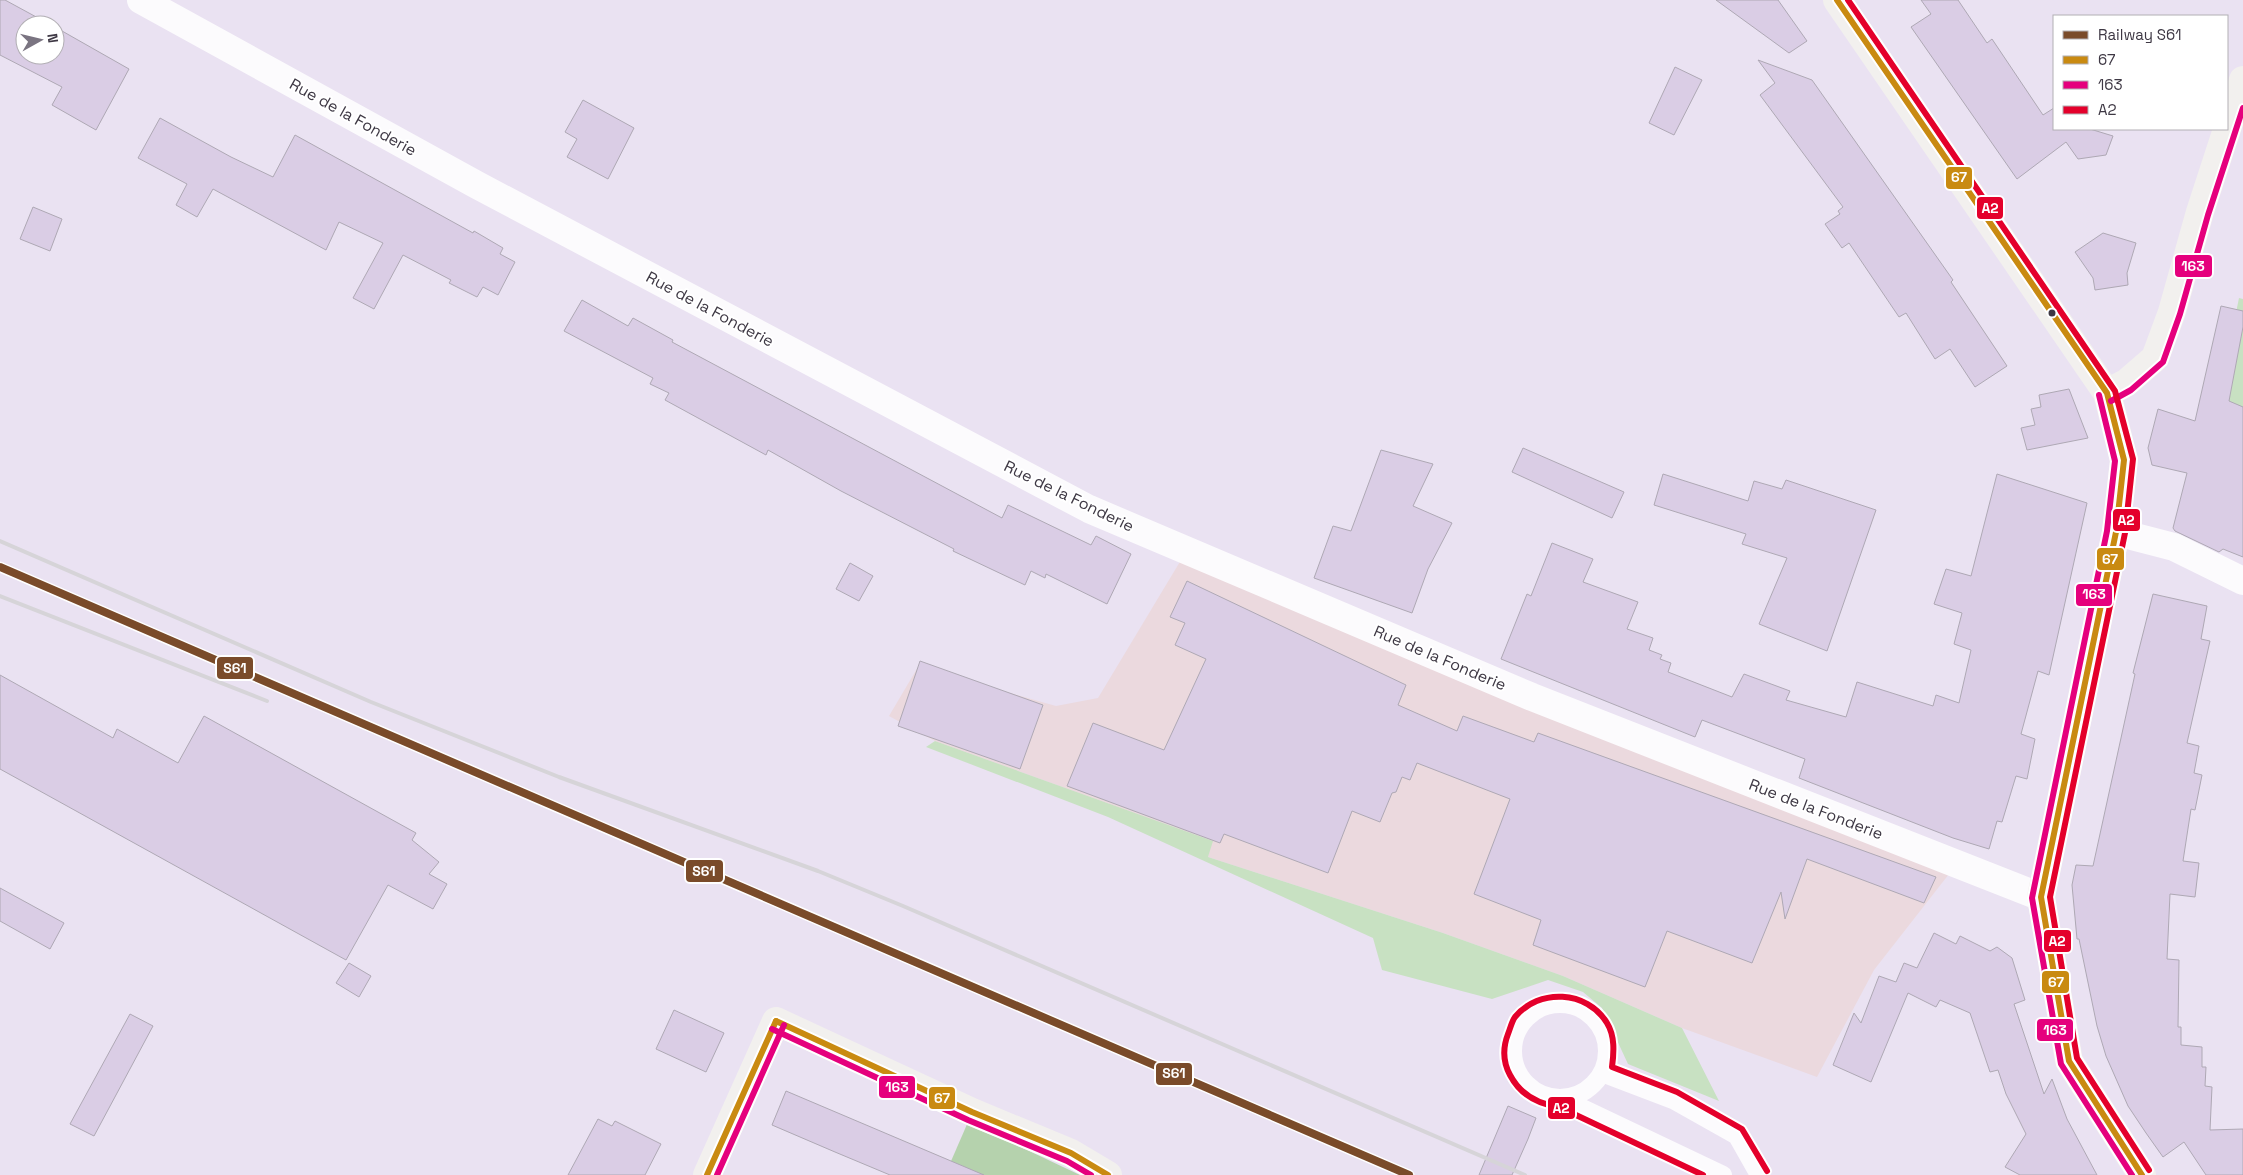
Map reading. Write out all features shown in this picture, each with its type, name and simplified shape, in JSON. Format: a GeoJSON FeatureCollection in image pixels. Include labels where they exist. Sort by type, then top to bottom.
{"type":"FeatureCollection","features":[{"type":"Feature","properties":{"kind":"main road"},"geometry":{"type":"LineString","coordinates":[[1837,0],[2107,393],[2124,460],[2116,532],[2042,897],[2069,1061],[2142,1175]]}},
{"type":"Feature","properties":{"kind":"main road"},"geometry":{"type":"LineString","coordinates":[[2228,126],[2243,80]]}},
{"type":"Feature","properties":{"kind":"main road"},"geometry":{"type":"LineString","coordinates":[[2107,393],[2126,383],[2155,358],[2172,312],[2200,212],[2227,130]]}},
{"type":"Feature","properties":{"kind":"main road"},"geometry":{"type":"LineString","coordinates":[[707,1175],[776,1021],[972,1112],[1071,1154],[1108,1175]]}},
{"type":"Feature","properties":{"kind":"street","name":"Rue de la Fonderie"},"geometry":{"type":"LineString","coordinates":[[141,0],[477,185],[1089,509],[1532,697],[2042,897]]}},
{"type":"Feature","properties":{"kind":"street"},"geometry":{"type":"LineString","coordinates":[[2116,532],[2174,547],[2243,580]]}},
{"type":"Feature","properties":{"kind":"lane"},"geometry":{"type":"LineString","coordinates":[[1563,1004],[1578,1008],[1591,1016],[1601,1028],[1606,1043],[1606,1058],[1602,1073],[1592,1085],[1580,1094],[1561,1098],[1549,1097],[1534,1091],[1523,1081],[1515,1067],[1512,1051],[1515,1036],[1522,1022],[1534,1012],[1548,1006],[1563,1004]]}},
{"type":"Feature","properties":{"kind":"lane"},"geometry":{"type":"LineString","coordinates":[[1602,1073],[1673,1100],[1737,1136],[1759,1175]]}},
{"type":"Feature","properties":{"kind":"lane"},"geometry":{"type":"LineString","coordinates":[[1561,1098],[1723,1175]]}},
{"type":"Feature","properties":{"kind":"shaded area"},"geometry":{"type":"Polygon","coordinates":[[[1181,560],[1949,874],[1874,970],[1817,1077],[1682,1028],[1563,976],[1443,933],[1208,857],[1212,841],[935,741],[889,716],[918,667],[1056,706],[1098,698],[1181,560]]]}},
{"type":"Feature","properties":{"kind":"green space"},"geometry":{"type":"Polygon","coordinates":[[[2239,298],[2243,299],[2243,422],[2215,415],[2239,298]]]}},
{"type":"Feature","properties":{"kind":"green space"},"geometry":{"type":"Polygon","coordinates":[[[935,741],[1213,841],[1208,857],[1443,933],[1563,976],[1682,1028],[1719,1101],[1628,1064],[1602,1008],[1583,992],[1548,980],[1492,999],[1382,970],[1373,938],[1108,817],[926,747],[935,741]]]}},
{"type":"Feature","properties":{"kind":"green space"},"geometry":{"type":"Polygon","coordinates":[[[968,1122],[1080,1175],[945,1175],[968,1122]]]}},
{"type":"Feature","properties":{"kind":"building"},"geometry":{"type":"Polygon","coordinates":[[[0,0],[5,0],[33,15],[15,15],[15,63],[0,55],[0,0]]]}},
{"type":"Feature","properties":{"kind":"building"},"geometry":{"type":"Polygon","coordinates":[[[1716,0],[1778,0],[1807,41],[1789,53],[1716,0]]]}},
{"type":"Feature","properties":{"kind":"building"},"geometry":{"type":"Polygon","coordinates":[[[1921,0],[1958,0],[1987,43],[1992,39],[2043,115],[2053,109],[2053,130],[2093,130],[2113,136],[2106,155],[2078,159],[2066,142],[2017,179],[1911,27],[1931,14],[1921,0]]]}},
{"type":"Feature","properties":{"kind":"building"},"geometry":{"type":"Polygon","coordinates":[[[65,33],[129,69],[96,130],[52,105],[62,87],[19,65],[65,65],[65,33]]]}},
{"type":"Feature","properties":{"kind":"building"},"geometry":{"type":"Polygon","coordinates":[[[1758,60],[1812,80],[1953,280],[1951,282],[2007,366],[1975,387],[1950,349],[1935,359],[1906,313],[1899,317],[1849,243],[1842,248],[1825,224],[1840,214],[1838,211],[1843,207],[1760,95],[1775,83],[1758,60]]]}},
{"type":"Feature","properties":{"kind":"building"},"geometry":{"type":"Polygon","coordinates":[[[1675,67],[1702,80],[1674,135],[1649,123],[1675,67]]]}},
{"type":"Feature","properties":{"kind":"building"},"geometry":{"type":"Polygon","coordinates":[[[583,100],[634,128],[608,179],[567,157],[577,139],[565,132],[583,100]]]}},
{"type":"Feature","properties":{"kind":"building"},"geometry":{"type":"Polygon","coordinates":[[[160,118],[231,157],[273,177],[295,135],[473,233],[474,231],[503,248],[500,254],[515,262],[498,295],[483,287],[477,297],[449,283],[451,280],[403,255],[374,309],[353,298],[383,243],[339,222],[326,250],[213,189],[197,217],[176,205],[187,184],[138,158],[160,118]]]}},
{"type":"Feature","properties":{"kind":"building"},"geometry":{"type":"Polygon","coordinates":[[[33,207],[62,219],[50,251],[20,239],[33,207]]]}},
{"type":"Feature","properties":{"kind":"building"},"geometry":{"type":"Polygon","coordinates":[[[2103,233],[2136,243],[2127,273],[2128,285],[2095,290],[2093,278],[2075,252],[2103,233]]]}},
{"type":"Feature","properties":{"kind":"building"},"geometry":{"type":"Polygon","coordinates":[[[582,300],[628,326],[633,318],[673,340],[672,342],[1002,518],[1008,505],[1091,545],[1096,536],[1131,554],[1107,604],[1046,574],[1045,578],[1031,571],[1025,585],[953,551],[954,549],[841,491],[768,450],[766,455],[665,400],[669,393],[650,384],[653,378],[564,331],[582,300]]]}},
{"type":"Feature","properties":{"kind":"building"},"geometry":{"type":"Polygon","coordinates":[[[2221,306],[2243,311],[2243,327],[2229,401],[2243,407],[2243,557],[2223,549],[2219,552],[2175,531],[2173,528],[2187,473],[2152,465],[2148,448],[2158,409],[2195,421],[2221,306]]]}},
{"type":"Feature","properties":{"kind":"building"},"geometry":{"type":"Polygon","coordinates":[[[2069,389],[2088,438],[2027,450],[2021,428],[2035,425],[2031,409],[2041,407],[2039,395],[2069,389]]]}},
{"type":"Feature","properties":{"kind":"building"},"geometry":{"type":"Polygon","coordinates":[[[1523,448],[1624,492],[1612,518],[1512,472],[1523,448]]]}},
{"type":"Feature","properties":{"kind":"building"},"geometry":{"type":"Polygon","coordinates":[[[1381,450],[1433,464],[1413,506],[1452,523],[1428,569],[1412,613],[1314,578],[1333,526],[1351,531],[1381,450]]]}},
{"type":"Feature","properties":{"kind":"building"},"geometry":{"type":"Polygon","coordinates":[[[1663,474],[1748,501],[1754,481],[1782,489],[1786,480],[1876,510],[1827,651],[1759,624],[1787,558],[1742,544],[1746,534],[1654,505],[1663,474]]]}},
{"type":"Feature","properties":{"kind":"building"},"geometry":{"type":"Polygon","coordinates":[[[1997,474],[2087,503],[2049,675],[2038,671],[2021,734],[2035,739],[2027,779],[2016,776],[2002,822],[1997,821],[1989,849],[1953,838],[1799,778],[1805,759],[1702,720],[1695,737],[1501,659],[1527,594],[1531,596],[1552,543],[1593,559],[1583,582],[1638,602],[1627,629],[1653,638],[1649,650],[1662,655],[1660,659],[1671,663],[1668,672],[1732,697],[1744,674],[1790,691],[1786,700],[1846,717],[1857,682],[1933,706],[1936,695],[1959,703],[1971,650],[1954,644],[1962,613],[1934,604],[1946,569],[1971,576],[1997,474]]]}},
{"type":"Feature","properties":{"kind":"building"},"geometry":{"type":"Polygon","coordinates":[[[850,563],[873,576],[859,601],[836,589],[850,563]]]}},
{"type":"Feature","properties":{"kind":"building"},"geometry":{"type":"Polygon","coordinates":[[[1187,581],[1406,685],[1398,705],[1457,731],[1463,716],[1534,742],[1538,733],[1936,877],[1924,903],[1807,859],[1785,919],[1781,892],[1752,963],[1667,931],[1645,987],[1533,945],[1541,920],[1474,894],[1510,799],[1417,763],[1410,780],[1402,777],[1396,792],[1392,793],[1380,822],[1352,811],[1328,873],[1224,834],[1220,843],[1067,786],[1093,723],[1164,750],[1206,659],[1175,645],[1185,623],[1170,617],[1187,581]]]}},
{"type":"Feature","properties":{"kind":"building"},"geometry":{"type":"Polygon","coordinates":[[[2153,594],[2207,606],[2201,639],[2210,641],[2187,743],[2199,746],[2194,773],[2202,775],[2195,810],[2191,809],[2183,861],[2199,863],[2195,897],[2170,894],[2167,959],[2179,960],[2178,1027],[2181,1027],[2181,1045],[2202,1047],[2202,1067],[2206,1067],[2205,1086],[2212,1087],[2210,1130],[2243,1129],[2243,1175],[2206,1175],[2184,1142],[2163,1157],[2146,1133],[2128,1106],[2106,1056],[2097,1026],[2079,939],[2077,939],[2072,885],[2076,865],[2093,866],[2135,674],[2133,673],[2153,594]]]}},
{"type":"Feature","properties":{"kind":"building"},"geometry":{"type":"Polygon","coordinates":[[[920,661],[1043,705],[1020,769],[898,726],[920,661]]]}},
{"type":"Feature","properties":{"kind":"building"},"geometry":{"type":"Polygon","coordinates":[[[0,675],[113,738],[117,729],[178,763],[204,716],[416,833],[412,840],[439,862],[429,874],[447,884],[433,909],[388,885],[346,960],[0,769],[0,675]]]}},
{"type":"Feature","properties":{"kind":"building"},"geometry":{"type":"Polygon","coordinates":[[[0,888],[64,923],[50,949],[0,921],[0,888]]]}},
{"type":"Feature","properties":{"kind":"building"},"geometry":{"type":"Polygon","coordinates":[[[1934,933],[1956,944],[1960,936],[1990,951],[1997,947],[2012,958],[2025,1000],[2014,1004],[2044,1094],[2052,1079],[2067,1119],[2097,1175],[2020,1175],[2005,1167],[2026,1134],[2006,1094],[1998,1070],[1990,1072],[1970,1013],[1940,1000],[1936,1007],[1908,993],[1871,1082],[1833,1065],[1854,1013],[1861,1023],[1879,976],[1896,982],[1904,963],[1917,968],[1934,933]]]}},
{"type":"Feature","properties":{"kind":"building"},"geometry":{"type":"Polygon","coordinates":[[[349,963],[371,976],[359,997],[336,983],[349,963]]]}},
{"type":"Feature","properties":{"kind":"building"},"geometry":{"type":"Polygon","coordinates":[[[674,1010],[724,1033],[706,1072],[656,1049],[674,1010]]]}},
{"type":"Feature","properties":{"kind":"building"},"geometry":{"type":"Polygon","coordinates":[[[130,1014],[153,1026],[94,1136],[70,1124],[130,1014]]]}},
{"type":"Feature","properties":{"kind":"building"},"geometry":{"type":"Polygon","coordinates":[[[786,1091],[984,1175],[890,1175],[835,1152],[772,1125],[786,1091]]]}},
{"type":"Feature","properties":{"kind":"building"},"geometry":{"type":"Polygon","coordinates":[[[1508,1106],[1536,1118],[1528,1139],[1512,1175],[1479,1175],[1508,1106]]]}},
{"type":"Feature","properties":{"kind":"building"},"geometry":{"type":"Polygon","coordinates":[[[598,1119],[612,1126],[615,1121],[661,1144],[645,1175],[568,1175],[598,1119]]]}},
{"type":"Feature","properties":{"kind":"railway"},"geometry":{"type":"LineString","coordinates":[[0,541],[371,702],[559,777],[818,871],[903,906],[1525,1175]]}},
{"type":"Feature","properties":{"kind":"railway"},"geometry":{"type":"LineString","coordinates":[[0,596],[267,701]]}},
{"type":"Feature","properties":{"kind":"rail line","name":"S61"},"geometry":{"type":"LineString","coordinates":[[0,567],[1409,1175]]}},
{"type":"Feature","properties":{"kind":"transit line","name":"67"},"geometry":{"type":"LineString","coordinates":[[1837,0],[2107,393],[2124,460],[2116,532],[2041,897],[2069,1061],[2142,1175]]}},
{"type":"Feature","properties":{"kind":"transit line","name":"A2"},"geometry":{"type":"LineString","coordinates":[[1848,0],[2115,391],[2133,459],[2125,533],[2050,897],[2077,1058],[2149,1170]]}},
{"type":"Feature","properties":{"kind":"transit line","name":"163"},"geometry":{"type":"LineString","coordinates":[[2111,401],[2131,390],[2163,362],[2180,314],[2208,215],[2243,108]]}},
{"type":"Feature","properties":{"kind":"transit line","name":"163"},"geometry":{"type":"LineString","coordinates":[[2099,395],[2115,461],[2107,531],[2032,898],[2061,1064],[2132,1175]]}},
{"type":"Feature","properties":{"kind":"transit line","name":"A2"},"geometry":{"type":"LineString","coordinates":[[1703,1175],[1559,1107],[1536,1101],[1524,1093],[1514,1082],[1505,1060],[1506,1039],[1515,1017],[1525,1008],[1549,997],[1575,999],[1588,1004],[1598,1012],[1610,1028],[1613,1044],[1612,1067],[1677,1092],[1742,1129],[1767,1171]]}},
{"type":"Feature","properties":{"kind":"transit line","name":"67"},"geometry":{"type":"LineString","coordinates":[[776,1021],[972,1112],[1071,1153],[1108,1175]]}},
{"type":"Feature","properties":{"kind":"transit line","name":"67"},"geometry":{"type":"LineString","coordinates":[[707,1175],[776,1021]]}},
{"type":"Feature","properties":{"kind":"transit line","name":"163"},"geometry":{"type":"LineString","coordinates":[[717,1175],[784,1025]]}},
{"type":"Feature","properties":{"kind":"transit line","name":"163"},"geometry":{"type":"LineString","coordinates":[[772,1029],[968,1120],[1067,1161],[1091,1175]]}}]}
